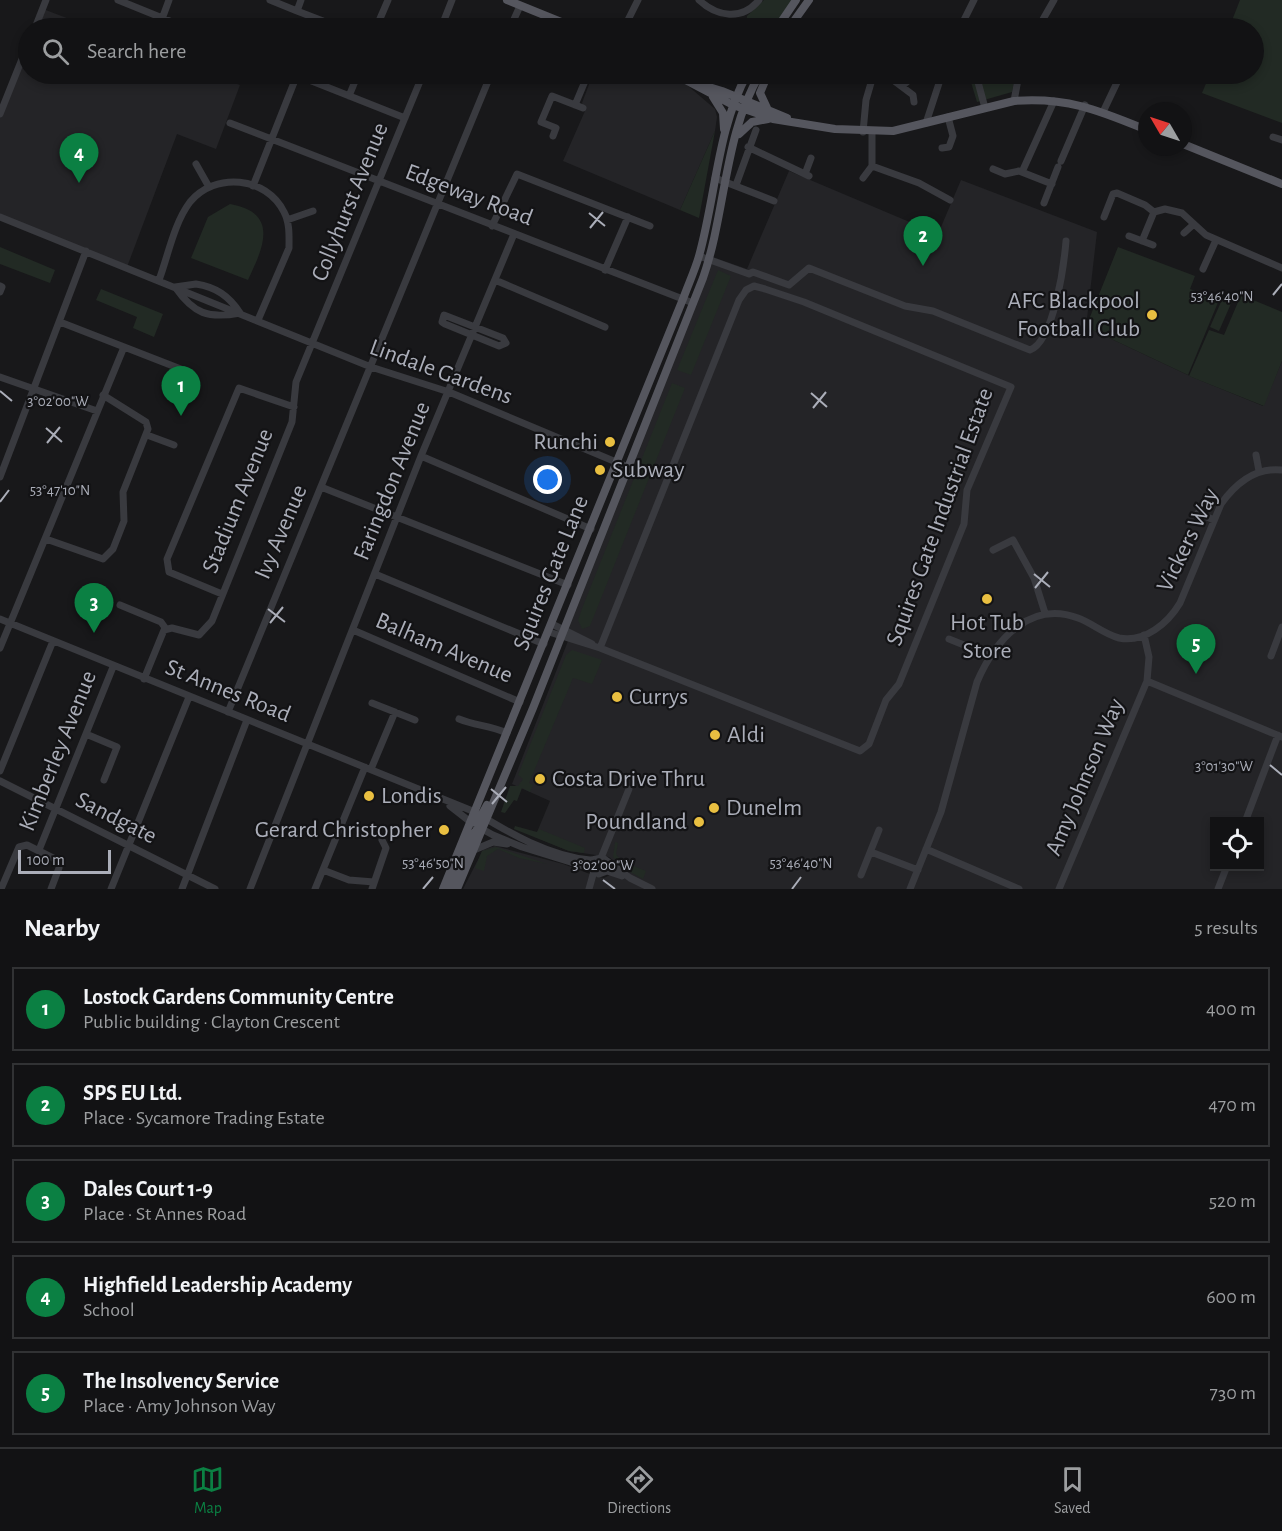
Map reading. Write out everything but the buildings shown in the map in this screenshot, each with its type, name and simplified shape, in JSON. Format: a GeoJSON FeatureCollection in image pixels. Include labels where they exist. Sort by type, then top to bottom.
{"type":"FeatureCollection","features":[{"type":"Feature","properties":{"kind":"main road"},"geometry":{"type":"LineString","coordinates":[[507,0],[551,18]]}},
{"type":"Feature","properties":{"kind":"main road"},"geometry":{"type":"LineString","coordinates":[[784,18],[796,0]]}},
{"type":"Feature","properties":{"kind":"main road"},"geometry":{"type":"LineString","coordinates":[[796,18],[809,0]]}},
{"type":"Feature","properties":{"kind":"main road"},"geometry":{"type":"LineString","coordinates":[[694,84],[712,96],[735,101]]}},
{"type":"Feature","properties":{"kind":"main road"},"geometry":{"type":"LineString","coordinates":[[694,84],[773,118],[801,124],[868,132],[893,131],[1014,100],[1085,105],[1138,126]]}},
{"type":"Feature","properties":{"kind":"main road","name":"Squires Gate Lane"},"geometry":{"type":"LineString","coordinates":[[443,889],[477,827],[507,733],[683,299],[699,256],[724,135],[743,84]]}},
{"type":"Feature","properties":{"kind":"main road","name":"Squires Gate Lane"},"geometry":{"type":"LineString","coordinates":[[457,889],[474,850],[481,816],[515,738],[537,698],[709,260],[735,143],[746,105],[755,84]]}},
{"type":"Feature","properties":{"kind":"main road"},"geometry":{"type":"LineString","coordinates":[[764,84],[760,93],[767,109]]}},
{"type":"Feature","properties":{"kind":"main road"},"geometry":{"type":"LineString","coordinates":[[712,96],[723,113],[724,135]]}},
{"type":"Feature","properties":{"kind":"main road"},"geometry":{"type":"LineString","coordinates":[[746,105],[767,109],[801,124]]}},
{"type":"Feature","properties":{"kind":"main road"},"geometry":{"type":"LineString","coordinates":[[735,143],[745,127],[760,119],[773,118]]}},
{"type":"Feature","properties":{"kind":"main road"},"geometry":{"type":"LineString","coordinates":[[1192,148],[1282,184]]}},
{"type":"Feature","properties":{"kind":"main road"},"geometry":{"type":"LineString","coordinates":[[449,889],[477,827]]}},
{"type":"Feature","properties":{"kind":"street"},"geometry":{"type":"LineString","coordinates":[[39,18],[46,0]]}},
{"type":"Feature","properties":{"kind":"street"},"geometry":{"type":"LineString","coordinates":[[118,0],[160,18]]}},
{"type":"Feature","properties":{"kind":"street"},"geometry":{"type":"LineString","coordinates":[[162,18],[170,0]]}},
{"type":"Feature","properties":{"kind":"street"},"geometry":{"type":"LineString","coordinates":[[270,0],[315,18]]}},
{"type":"Feature","properties":{"kind":"street"},"geometry":{"type":"LineString","coordinates":[[297,11],[301,0]]}},
{"type":"Feature","properties":{"kind":"street"},"geometry":{"type":"LineString","coordinates":[[380,18],[388,0]]}},
{"type":"Feature","properties":{"kind":"street"},"geometry":{"type":"LineString","coordinates":[[445,18],[453,0]]}},
{"type":"Feature","properties":{"kind":"street"},"geometry":{"type":"LineString","coordinates":[[629,18],[638,0]]}},
{"type":"Feature","properties":{"kind":"street"},"geometry":{"type":"LineString","coordinates":[[699,0],[711,10],[725,15],[745,12],[759,0]]}},
{"type":"Feature","properties":{"kind":"street"},"geometry":{"type":"LineString","coordinates":[[965,18],[974,0]]}},
{"type":"Feature","properties":{"kind":"street"},"geometry":{"type":"LineString","coordinates":[[1044,18],[1054,0]]}},
{"type":"Feature","properties":{"kind":"street"},"geometry":{"type":"LineString","coordinates":[[515,18],[520,6]]}},
{"type":"Feature","properties":{"kind":"street"},"geometry":{"type":"LineString","coordinates":[[1,109],[18,69]]}},
{"type":"Feature","properties":{"kind":"street"},"geometry":{"type":"LineString","coordinates":[[253,186],[292,84]]}},
{"type":"Feature","properties":{"kind":"street"},"geometry":{"type":"LineString","coordinates":[[320,84],[405,118]]}},
{"type":"Feature","properties":{"kind":"street"},"geometry":{"type":"LineString","coordinates":[[349,96],[354,84]]}},
{"type":"Feature","properties":{"kind":"street","name":"Collyhurst Avenue"},"geometry":{"type":"LineString","coordinates":[[313,344],[419,84]]}},
{"type":"Feature","properties":{"kind":"street","name":"Ivy Avenue"},"geometry":{"type":"LineString","coordinates":[[228,712],[487,84]]}},
{"type":"Feature","properties":{"kind":"street"},"geometry":{"type":"LineString","coordinates":[[553,136],[556,128],[538,121],[552,96],[579,106],[585,84]]}},
{"type":"Feature","properties":{"kind":"street"},"geometry":{"type":"LineString","coordinates":[[863,178],[872,166],[868,132],[869,84]]}},
{"type":"Feature","properties":{"kind":"street"},"geometry":{"type":"LineString","coordinates":[[899,84],[913,95],[914,102]]}},
{"type":"Feature","properties":{"kind":"street"},"geometry":{"type":"LineString","coordinates":[[926,123],[939,84]]}},
{"type":"Feature","properties":{"kind":"street"},"geometry":{"type":"LineString","coordinates":[[979,84],[985,108]]}},
{"type":"Feature","properties":{"kind":"street"},"geometry":{"type":"LineString","coordinates":[[1014,100],[1017,84]]}},
{"type":"Feature","properties":{"kind":"street"},"geometry":{"type":"LineString","coordinates":[[1103,112],[1116,84]]}},
{"type":"Feature","properties":{"kind":"street"},"geometry":{"type":"LineString","coordinates":[[1022,172],[1053,101]]}},
{"type":"Feature","properties":{"kind":"street"},"geometry":{"type":"LineString","coordinates":[[1044,203],[1085,105]]}},
{"type":"Feature","properties":{"kind":"street"},"geometry":{"type":"LineString","coordinates":[[948,117],[953,136],[948,149]]}},
{"type":"Feature","properties":{"kind":"street","name":"Edgeway Road"},"geometry":{"type":"LineString","coordinates":[[230,123],[693,303]]}},
{"type":"Feature","properties":{"kind":"street"},"geometry":{"type":"LineString","coordinates":[[736,185],[756,130]]}},
{"type":"Feature","properties":{"kind":"street"},"geometry":{"type":"LineString","coordinates":[[1273,137],[1282,140]]}},
{"type":"Feature","properties":{"kind":"street"},"geometry":{"type":"LineString","coordinates":[[748,147],[807,175],[811,158]]}},
{"type":"Feature","properties":{"kind":"street"},"geometry":{"type":"LineString","coordinates":[[196,164],[209,187]]}},
{"type":"Feature","properties":{"kind":"street"},"geometry":{"type":"LineString","coordinates":[[872,166],[922,180],[950,200]]}},
{"type":"Feature","properties":{"kind":"street"},"geometry":{"type":"LineString","coordinates":[[993,169],[1005,174],[1022,172],[1052,184]]}},
{"type":"Feature","properties":{"kind":"street"},"geometry":{"type":"LineString","coordinates":[[492,225],[517,174],[650,226]]}},
{"type":"Feature","properties":{"kind":"street"},"geometry":{"type":"LineString","coordinates":[[715,178],[774,201]]}},
{"type":"Feature","properties":{"kind":"street"},"geometry":{"type":"LineString","coordinates":[[159,280],[184,212],[191,201],[209,187],[220,183],[240,181],[253,186],[272,196],[287,220],[289,248],[258,320]]}},
{"type":"Feature","properties":{"kind":"street"},"geometry":{"type":"LineString","coordinates":[[1104,217],[1115,193],[1145,205],[1154,212]]}},
{"type":"Feature","properties":{"kind":"street"},"geometry":{"type":"LineString","coordinates":[[1154,212],[1165,209],[1182,213],[1216,240],[1282,268]]}},
{"type":"Feature","properties":{"kind":"street"},"geometry":{"type":"LineString","coordinates":[[287,220],[313,211]]}},
{"type":"Feature","properties":{"kind":"street"},"geometry":{"type":"LineString","coordinates":[[1142,241],[1154,212]]}},
{"type":"Feature","properties":{"kind":"street","name":"Lindale Gardens"},"geometry":{"type":"LineString","coordinates":[[0,217],[371,367],[449,392],[628,467]]}},
{"type":"Feature","properties":{"kind":"street"},"geometry":{"type":"LineString","coordinates":[[605,270],[628,217]]}},
{"type":"Feature","properties":{"kind":"street"},"geometry":{"type":"LineString","coordinates":[[1184,233],[1194,224]]}},
{"type":"Feature","properties":{"kind":"street","name":"Faringdon Avenue"},"geometry":{"type":"LineString","coordinates":[[250,889],[421,456],[514,234]]}},
{"type":"Feature","properties":{"kind":"street"},"geometry":{"type":"LineString","coordinates":[[1129,236],[1153,245]]}},
{"type":"Feature","properties":{"kind":"street"},"geometry":{"type":"LineString","coordinates":[[1203,268],[1216,240]]}},
{"type":"Feature","properties":{"kind":"street"},"geometry":{"type":"LineString","coordinates":[[699,256],[748,274],[753,272],[789,285],[809,268],[905,306],[933,311],[1030,350],[1035,348],[1041,340],[1060,292],[1066,241]]}},
{"type":"Feature","properties":{"kind":"street"},"geometry":{"type":"LineString","coordinates":[[0,477],[3,463],[34,389],[86,251]]}},
{"type":"Feature","properties":{"kind":"street"},"geometry":{"type":"LineString","coordinates":[[495,280],[605,327]]}},
{"type":"Feature","properties":{"kind":"street","name":"Lindale Gardens"},"geometry":{"type":"LineString","coordinates":[[175,287],[196,284],[209,287],[227,297],[240,313]]}},
{"type":"Feature","properties":{"kind":"street","name":"Squires Gate Industrial Estate"},"geometry":{"type":"LineString","coordinates":[[754,286],[804,302],[1011,387],[967,490],[964,524],[899,684],[886,700],[869,744],[860,751],[600,648],[739,300],[746,290],[754,286]]}},
{"type":"Feature","properties":{"kind":"street","name":"Lindale Gardens"},"geometry":{"type":"LineString","coordinates":[[175,287],[189,305],[203,312],[223,317],[240,313]]}},
{"type":"Feature","properties":{"kind":"street"},"geometry":{"type":"LineString","coordinates":[[447,315],[475,327],[503,338],[506,343],[502,347],[472,335],[443,323],[442,317],[447,315]]}},
{"type":"Feature","properties":{"kind":"street"},"geometry":{"type":"LineString","coordinates":[[60,322],[191,374]]}},
{"type":"Feature","properties":{"kind":"street","name":"Stadium Avenue"},"geometry":{"type":"LineString","coordinates":[[120,605],[161,622],[166,629],[172,628],[194,636],[203,633],[212,621],[292,422],[296,382],[313,344]]}},
{"type":"Feature","properties":{"kind":"street"},"geometry":{"type":"LineString","coordinates":[[0,648],[124,347]]}},
{"type":"Feature","properties":{"kind":"street"},"geometry":{"type":"LineString","coordinates":[[0,377],[97,411]]}},
{"type":"Feature","properties":{"kind":"street"},"geometry":{"type":"LineString","coordinates":[[222,594],[169,572],[167,559],[239,388],[294,407]]}},
{"type":"Feature","properties":{"kind":"street"},"geometry":{"type":"LineString","coordinates":[[46,539],[103,559],[110,554],[124,521],[123,492],[147,435],[146,422],[103,395]]}},
{"type":"Feature","properties":{"kind":"street"},"geometry":{"type":"LineString","coordinates":[[147,435],[174,445]]}},
{"type":"Feature","properties":{"kind":"street"},"geometry":{"type":"LineString","coordinates":[[1256,455],[1259,471],[1282,470]]}},
{"type":"Feature","properties":{"kind":"street"},"geometry":{"type":"LineString","coordinates":[[421,456],[591,529]]}},
{"type":"Feature","properties":{"kind":"street","name":"Vickers Way"},"geometry":{"type":"LineString","coordinates":[[1045,613],[1069,615],[1111,635],[1134,638],[1165,623],[1173,615],[1214,520],[1230,491],[1259,471]]}},
{"type":"Feature","properties":{"kind":"street"},"geometry":{"type":"LineString","coordinates":[[321,488],[568,585]]}},
{"type":"Feature","properties":{"kind":"street"},"geometry":{"type":"LineString","coordinates":[[1198,513],[1214,520]]}},
{"type":"Feature","properties":{"kind":"street"},"geometry":{"type":"LineString","coordinates":[[910,889],[941,812],[977,681],[991,656],[1014,628],[1024,620],[1045,613],[1035,578],[1013,540],[993,550]]}},
{"type":"Feature","properties":{"kind":"street"},"geometry":{"type":"LineString","coordinates":[[375,574],[544,644]]}},
{"type":"Feature","properties":{"kind":"street","name":"St Annes Road"},"geometry":{"type":"LineString","coordinates":[[0,619],[481,816]]}},
{"type":"Feature","properties":{"kind":"street"},"geometry":{"type":"LineString","coordinates":[[550,628],[600,648]]}},
{"type":"Feature","properties":{"kind":"street"},"geometry":{"type":"LineString","coordinates":[[144,679],[166,629]]}},
{"type":"Feature","properties":{"kind":"street","name":"Balham Avenue"},"geometry":{"type":"LineString","coordinates":[[353,630],[520,702]]}},
{"type":"Feature","properties":{"kind":"street"},"geometry":{"type":"LineString","coordinates":[[1270,656],[1281,632]]}},
{"type":"Feature","properties":{"kind":"street","name":"Amy Johnson Way"},"geometry":{"type":"LineString","coordinates":[[1059,889],[1147,681],[1149,657],[1144,635]]}},
{"type":"Feature","properties":{"kind":"street"},"geometry":{"type":"LineString","coordinates":[[949,639],[991,656]]}},
{"type":"Feature","properties":{"kind":"street"},"geometry":{"type":"LineString","coordinates":[[0,771],[53,641]]}},
{"type":"Feature","properties":{"kind":"street","name":"Kimberley Avenue"},"geometry":{"type":"LineString","coordinates":[[39,850],[113,667]]}},
{"type":"Feature","properties":{"kind":"street","name":"Amy Johnson Way"},"geometry":{"type":"LineString","coordinates":[[1147,681],[1280,736],[1247,817]]}},
{"type":"Feature","properties":{"kind":"street"},"geometry":{"type":"LineString","coordinates":[[111,889],[189,697]]}},
{"type":"Feature","properties":{"kind":"street"},"geometry":{"type":"LineString","coordinates":[[372,703],[415,720]]}},
{"type":"Feature","properties":{"kind":"street"},"geometry":{"type":"LineString","coordinates":[[315,889],[395,712]]}},
{"type":"Feature","properties":{"kind":"street"},"geometry":{"type":"LineString","coordinates":[[459,719],[477,727],[486,724],[507,733]]}},
{"type":"Feature","properties":{"kind":"street"},"geometry":{"type":"LineString","coordinates":[[183,889],[186,875],[247,720]]}},
{"type":"Feature","properties":{"kind":"street"},"geometry":{"type":"LineString","coordinates":[[86,734],[117,747],[104,780]]}},
{"type":"Feature","properties":{"kind":"street","name":"Sandgate"},"geometry":{"type":"LineString","coordinates":[[0,781],[215,889]]}},
{"type":"Feature","properties":{"kind":"street"},"geometry":{"type":"LineString","coordinates":[[590,889],[629,789]]}},
{"type":"Feature","properties":{"kind":"street","name":"St Annes Road"},"geometry":{"type":"LineString","coordinates":[[441,799],[477,827]]}},
{"type":"Feature","properties":{"kind":"street"},"geometry":{"type":"LineString","coordinates":[[481,816],[515,835],[600,866],[652,889]]}},
{"type":"Feature","properties":{"kind":"street"},"geometry":{"type":"LineString","coordinates":[[477,827],[522,847]]}},
{"type":"Feature","properties":{"kind":"street"},"geometry":{"type":"LineString","coordinates":[[861,875],[879,830]]}},
{"type":"Feature","properties":{"kind":"street"},"geometry":{"type":"LineString","coordinates":[[323,870],[349,880],[373,885],[386,848],[382,840]]}},
{"type":"Feature","properties":{"kind":"street"},"geometry":{"type":"LineString","coordinates":[[474,850],[492,842],[600,866]]}},
{"type":"Feature","properties":{"kind":"street"},"geometry":{"type":"LineString","coordinates":[[2,889],[19,847],[27,845],[60,863],[51,889]]}},
{"type":"Feature","properties":{"kind":"street"},"geometry":{"type":"LineString","coordinates":[[927,849],[1019,889]]}},
{"type":"Feature","properties":{"kind":"street"},"geometry":{"type":"LineString","coordinates":[[871,852],[918,870]]}},
{"type":"Feature","properties":{"kind":"street"},"geometry":{"type":"LineString","coordinates":[[1218,889],[1225,871]]}},
{"type":"Feature","properties":{"kind":"shaded area"},"geometry":{"type":"Polygon","coordinates":[[[764,0],[792,0],[780,18],[747,18],[764,0]]]}},
{"type":"Feature","properties":{"kind":"shaded area"},"geometry":{"type":"Polygon","coordinates":[[[1240,0],[1282,0],[1282,123],[1202,93],[1206,84],[1264,84],[1264,18],[1233,18],[1240,0]]]}},
{"type":"Feature","properties":{"kind":"shaded area"},"geometry":{"type":"Polygon","coordinates":[[[43,9],[67,18],[39,18],[43,9]]]}},
{"type":"Feature","properties":{"kind":"shaded area"},"geometry":{"type":"Polygon","coordinates":[[[18,70],[18,84],[240,85],[216,149],[177,134],[127,267],[0,217],[0,114],[18,70]]]}},
{"type":"Feature","properties":{"kind":"shaded area"},"geometry":{"type":"Polygon","coordinates":[[[589,84],[685,84],[715,109],[717,117],[715,131],[680,210],[563,161],[585,111],[582,103],[589,84]]]}},
{"type":"Feature","properties":{"kind":"shaded area"},"geometry":{"type":"Polygon","coordinates":[[[972,84],[1014,84],[1012,92],[977,102],[972,84]]]}},
{"type":"Feature","properties":{"kind":"shaded area"},"geometry":{"type":"Polygon","coordinates":[[[715,131],[699,218],[680,210],[715,131]]]}},
{"type":"Feature","properties":{"kind":"shaded area"},"geometry":{"type":"Polygon","coordinates":[[[789,171],[938,234],[961,180],[1097,232],[1086,327],[1192,377],[1263,406],[1282,361],[1282,889],[463,889],[483,850],[495,846],[563,864],[598,877],[604,878],[614,873],[616,863],[609,857],[569,851],[535,837],[550,801],[512,784],[568,641],[561,638],[710,256],[747,269],[789,171]]]}},
{"type":"Feature","properties":{"kind":"shaded area"},"geometry":{"type":"Polygon","coordinates":[[[230,204],[256,215],[262,224],[262,244],[259,256],[248,280],[191,258],[208,217],[230,204]]]}},
{"type":"Feature","properties":{"kind":"shaded area"},"geometry":{"type":"Polygon","coordinates":[[[0,247],[55,270],[50,283],[0,264],[0,247]]]}},
{"type":"Feature","properties":{"kind":"shaded area","name":"AFC Blackpool Football Club"},"geometry":{"type":"Polygon","coordinates":[[[1118,247],[1195,276],[1190,289],[1219,300],[1188,375],[1086,327],[1118,247]]]}},
{"type":"Feature","properties":{"kind":"shaded area"},"geometry":{"type":"Polygon","coordinates":[[[718,270],[731,276],[691,375],[677,370],[718,270]]]}},
{"type":"Feature","properties":{"kind":"shaded area"},"geometry":{"type":"Polygon","coordinates":[[[101,289],[163,314],[154,337],[133,328],[137,317],[96,300],[101,289]]]}},
{"type":"Feature","properties":{"kind":"shaded area"},"geometry":{"type":"Polygon","coordinates":[[[1224,295],[1233,299],[1219,331],[1210,327],[1224,295]]]}},
{"type":"Feature","properties":{"kind":"shaded area"},"geometry":{"type":"Polygon","coordinates":[[[1241,295],[1282,312],[1282,361],[1264,406],[1189,376],[1209,330],[1224,335],[1241,295]]]}},
{"type":"Feature","properties":{"kind":"shaded area"},"geometry":{"type":"Polygon","coordinates":[[[672,383],[685,388],[590,626],[582,629],[578,620],[583,606],[672,383]]]}},
{"type":"Feature","properties":{"kind":"shaded area"},"geometry":{"type":"Polygon","coordinates":[[[572,650],[602,660],[592,684],[573,678],[529,783],[533,785],[530,792],[522,788],[517,801],[514,800],[505,813],[501,812],[510,786],[518,786],[523,779],[518,775],[566,655],[572,650]]]}},
{"type":"Feature","properties":{"kind":"shaded area"},"geometry":{"type":"Polygon","coordinates":[[[515,826],[537,832],[539,829],[585,848],[584,853],[569,851],[514,829],[515,826]]]}},
{"type":"Feature","properties":{"kind":"shaded area"},"geometry":{"type":"Polygon","coordinates":[[[615,842],[618,843],[616,854],[621,861],[646,871],[643,879],[623,868],[613,857],[615,842]]]}},
{"type":"Feature","properties":{"kind":"shaded area"},"geometry":{"type":"Polygon","coordinates":[[[496,847],[547,864],[519,858],[498,849],[487,856],[484,871],[475,868],[482,851],[496,847]]]}},
{"type":"Feature","properties":{"kind":"place","name":"Highfield Leadership Academy"},"geometry":{"type":"Point","coordinates":[79,183]}},
{"type":"Feature","properties":{"kind":"place","name":"SPS EU Ltd."},"geometry":{"type":"Point","coordinates":[923,266]}},
{"type":"Feature","properties":{"kind":"place","name":"AFC Blackpool Football Club"},"geometry":{"type":"Point","coordinates":[1152,315]}},
{"type":"Feature","properties":{"kind":"place","name":"Lostock Gardens Community Centre"},"geometry":{"type":"Point","coordinates":[181,416]}},
{"type":"Feature","properties":{"kind":"place","name":"Runchi"},"geometry":{"type":"Point","coordinates":[610,442]}},
{"type":"Feature","properties":{"kind":"place","name":"Subway"},"geometry":{"type":"Point","coordinates":[600,470]}},
{"type":"Feature","properties":{"kind":"place","name":"Hot Tub Store"},"geometry":{"type":"Point","coordinates":[987,599]}},
{"type":"Feature","properties":{"kind":"place","name":"Dales Court 1-9"},"geometry":{"type":"Point","coordinates":[94,633]}},
{"type":"Feature","properties":{"kind":"place","name":"The Insolvency Service"},"geometry":{"type":"Point","coordinates":[1196,674]}},
{"type":"Feature","properties":{"kind":"place","name":"Currys"},"geometry":{"type":"Point","coordinates":[617,697]}},
{"type":"Feature","properties":{"kind":"place","name":"Aldi"},"geometry":{"type":"Point","coordinates":[715,735]}},
{"type":"Feature","properties":{"kind":"place","name":"Costa Drive Thru"},"geometry":{"type":"Point","coordinates":[540,779]}},
{"type":"Feature","properties":{"kind":"place","name":"Londis"},"geometry":{"type":"Point","coordinates":[369,796]}},
{"type":"Feature","properties":{"kind":"place","name":"Dunelm"},"geometry":{"type":"Point","coordinates":[714,808]}},
{"type":"Feature","properties":{"kind":"place","name":"Poundland"},"geometry":{"type":"Point","coordinates":[699,822]}},
{"type":"Feature","properties":{"kind":"place","name":"Gerard Christopher"},"geometry":{"type":"Point","coordinates":[444,830]}}]}
